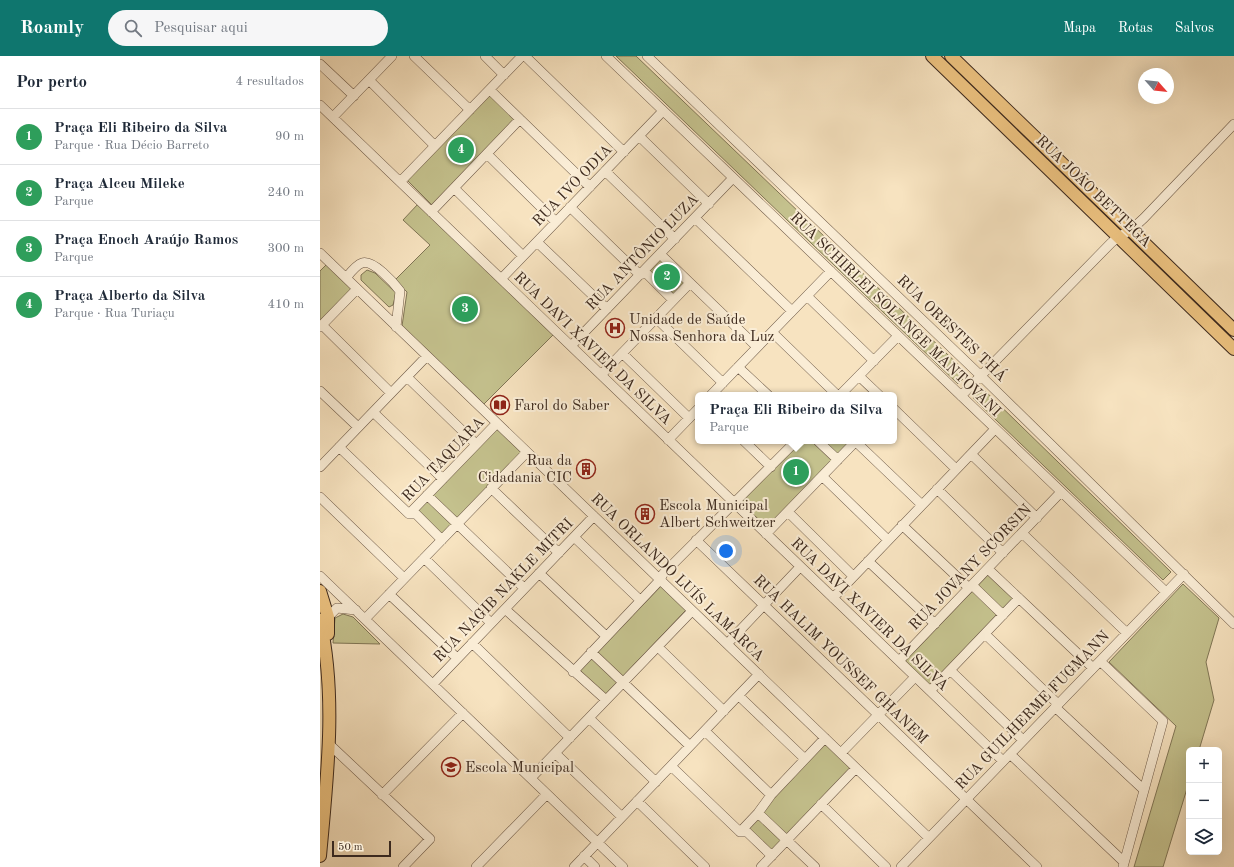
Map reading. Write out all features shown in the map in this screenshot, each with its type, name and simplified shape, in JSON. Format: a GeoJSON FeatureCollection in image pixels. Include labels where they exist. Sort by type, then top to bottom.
{"type":"FeatureCollection","features":[{"type":"Feature","properties":{"kind":"main road","name":"RUA JOÃO BETTEGA"},"geometry":{"type":"LineString","coordinates":[[932,56],[1234,349]]}},
{"type":"Feature","properties":{"kind":"main road","name":"RUA JOÃO BETTEGA"},"geometry":{"type":"LineString","coordinates":[[951,56],[1234,330]]}},
{"type":"Feature","properties":{"kind":"main road"},"geometry":{"type":"LineString","coordinates":[[942,66],[951,56]]}},
{"type":"Feature","properties":{"kind":"main road"},"geometry":{"type":"LineString","coordinates":[[320,591],[326,647],[329,744],[320,856]]}},
{"type":"Feature","properties":{"kind":"street"},"geometry":{"type":"LineString","coordinates":[[414,56],[470,110]]}},
{"type":"Feature","properties":{"kind":"street"},"geometry":{"type":"LineString","coordinates":[[485,56],[504,75]]}},
{"type":"Feature","properties":{"kind":"street"},"geometry":{"type":"LineString","coordinates":[[400,182],[524,56],[624,152]]}},
{"type":"Feature","properties":{"kind":"street","name":"RUA SCHIRLEI SOLANGE MANTOVANI"},"geometry":{"type":"LineString","coordinates":[[606,56],[1166,592]]}},
{"type":"Feature","properties":{"kind":"street","name":"RUA ORESTES THÁ"},"geometry":{"type":"LineString","coordinates":[[647,56],[981,376],[1234,624]]}},
{"type":"Feature","properties":{"kind":"street"},"geometry":{"type":"LineString","coordinates":[[333,117],[388,58]]}},
{"type":"Feature","properties":{"kind":"street"},"geometry":{"type":"LineString","coordinates":[[320,64],[354,96]]}},
{"type":"Feature","properties":{"kind":"street"},"geometry":{"type":"LineString","coordinates":[[369,80],[436,146]]}},
{"type":"Feature","properties":{"kind":"street"},"geometry":{"type":"LineString","coordinates":[[490,90],[590,187]]}},
{"type":"Feature","properties":{"kind":"street","name":"RUA DAVI XAVIER DA SILVA"},"geometry":{"type":"LineString","coordinates":[[320,105],[1003,761]]}},
{"type":"Feature","properties":{"kind":"street","name":"RUA IVO ODIA"},"geometry":{"type":"LineString","coordinates":[[501,279],[663,111]]}},
{"type":"Feature","properties":{"kind":"street"},"geometry":{"type":"LineString","coordinates":[[431,212],[520,119]]}},
{"type":"Feature","properties":{"kind":"street"},"geometry":{"type":"LineString","coordinates":[[961,396],[1118,237],[1131,230],[1234,124]]}},
{"type":"Feature","properties":{"kind":"street"},"geometry":{"type":"LineString","coordinates":[[639,136],[709,204]]}},
{"type":"Feature","properties":{"kind":"street"},"geometry":{"type":"LineString","coordinates":[[486,154],[556,222]]}},
{"type":"Feature","properties":{"kind":"street"},"geometry":{"type":"LineString","coordinates":[[605,171],[675,239]]}},
{"type":"Feature","properties":{"kind":"street","name":"RUA ANTÔNIO LUZA"},"geometry":{"type":"LineString","coordinates":[[571,346],[734,178]]}},
{"type":"Feature","properties":{"kind":"street"},"geometry":{"type":"LineString","coordinates":[[454,188],[523,256]]}},
{"type":"Feature","properties":{"kind":"street"},"geometry":{"type":"LineString","coordinates":[[570,207],[673,300]]}},
{"type":"Feature","properties":{"kind":"street"},"geometry":{"type":"LineString","coordinates":[[695,218],[792,311]]}},
{"type":"Feature","properties":{"kind":"street"},"geometry":{"type":"LineString","coordinates":[[537,242],[607,309]]}},
{"type":"Feature","properties":{"kind":"street"},"geometry":{"type":"LineString","coordinates":[[660,254],[757,348]]}},
{"type":"Feature","properties":{"kind":"street","name":"RUA ORLANDO LUÍS LAMARCA"},"geometry":{"type":"LineString","coordinates":[[322,259],[346,278],[929,838]]}},
{"type":"Feature","properties":{"kind":"street"},"geometry":{"type":"LineString","coordinates":[[346,278],[363,263],[367,262],[377,267],[400,291],[396,327]]}},
{"type":"Feature","properties":{"kind":"street"},"geometry":{"type":"LineString","coordinates":[[714,392],[831,271]]}},
{"type":"Feature","properties":{"kind":"street"},"geometry":{"type":"LineString","coordinates":[[601,375],[690,283]]}},
{"type":"Feature","properties":{"kind":"street"},"geometry":{"type":"LineString","coordinates":[[357,289],[321,326],[391,393]]}},
{"type":"Feature","properties":{"kind":"street"},"geometry":{"type":"LineString","coordinates":[[807,296],[874,361]]}},
{"type":"Feature","properties":{"kind":"street"},"geometry":{"type":"LineString","coordinates":[[656,318],[723,383]]}},
{"type":"Feature","properties":{"kind":"street"},"geometry":{"type":"LineString","coordinates":[[772,332],[834,392]]}},
{"type":"Feature","properties":{"kind":"street"},"geometry":{"type":"LineString","coordinates":[[843,392],[898,336]]}},
{"type":"Feature","properties":{"kind":"street"},"geometry":{"type":"LineString","coordinates":[[622,353],[689,418]]}},
{"type":"Feature","properties":{"kind":"street"},"geometry":{"type":"LineString","coordinates":[[321,463],[339,447],[427,356]]}},
{"type":"Feature","properties":{"kind":"street"},"geometry":{"type":"LineString","coordinates":[[738,367],[765,392]]}},
{"type":"Feature","properties":{"kind":"street"},"geometry":{"type":"LineString","coordinates":[[859,376],[876,392]]}},
{"type":"Feature","properties":{"kind":"street"},"geometry":{"type":"LineString","coordinates":[[407,377],[476,444]]}},
{"type":"Feature","properties":{"kind":"street"},"geometry":{"type":"LineString","coordinates":[[320,391],[358,427]]}},
{"type":"Feature","properties":{"kind":"street"},"geometry":{"type":"LineString","coordinates":[[373,412],[443,479]]}},
{"type":"Feature","properties":{"kind":"street"},"geometry":{"type":"LineString","coordinates":[[668,440],[695,412]]}},
{"type":"Feature","properties":{"kind":"street"},"geometry":{"type":"LineString","coordinates":[[897,412],[956,469]]}},
{"type":"Feature","properties":{"kind":"street","name":"RUA TAQUARA"},"geometry":{"type":"LineString","coordinates":[[409,514],[497,423]]}},
{"type":"Feature","properties":{"kind":"street"},"geometry":{"type":"LineString","coordinates":[[833,598],[995,429]]}},
{"type":"Feature","properties":{"kind":"street"},"geometry":{"type":"LineString","coordinates":[[747,444],[771,467]]}},
{"type":"Feature","properties":{"kind":"street"},"geometry":{"type":"LineString","coordinates":[[573,672],[696,540],[730,506],[735,504],[793,444]]}},
{"type":"Feature","properties":{"kind":"street"},"geometry":{"type":"LineString","coordinates":[[821,444],[838,460]]}},
{"type":"Feature","properties":{"kind":"street"},"geometry":{"type":"LineString","coordinates":[[766,534],[853,444]]}},
{"type":"Feature","properties":{"kind":"street"},"geometry":{"type":"LineString","coordinates":[[859,444],[922,505]]}},
{"type":"Feature","properties":{"kind":"street"},"geometry":{"type":"LineString","coordinates":[[339,447],[409,514],[416,514],[442,540]]}},
{"type":"Feature","properties":{"kind":"street"},"geometry":{"type":"LineString","coordinates":[[365,619],[527,452]]}},
{"type":"Feature","properties":{"kind":"street"},"geometry":{"type":"LineString","coordinates":[[971,454],[1037,518]]}},
{"type":"Feature","properties":{"kind":"street"},"geometry":{"type":"LineString","coordinates":[[822,476],[888,540]]}},
{"type":"Feature","properties":{"kind":"street"},"geometry":{"type":"LineString","coordinates":[[491,488],[559,553]]}},
{"type":"Feature","properties":{"kind":"street"},"geometry":{"type":"LineString","coordinates":[[937,489],[1003,553]]}},
{"type":"Feature","properties":{"kind":"street","name":"RUA JOVANY SCORSIN"},"geometry":{"type":"LineString","coordinates":[[899,661],[1062,492]]}},
{"type":"Feature","properties":{"kind":"street"},"geometry":{"type":"LineString","coordinates":[[427,495],[524,588]]}},
{"type":"Feature","properties":{"kind":"street"},"geometry":{"type":"LineString","coordinates":[[320,497],[404,578]]}},
{"type":"Feature","properties":{"kind":"street"},"geometry":{"type":"LineString","coordinates":[[788,512],[853,576]]}},
{"type":"Feature","properties":{"kind":"street","name":"RUA NAGIB NAKLE MITRI"},"geometry":{"type":"LineString","coordinates":[[432,684],[594,516]]}},
{"type":"Feature","properties":{"kind":"street"},"geometry":{"type":"LineString","coordinates":[[902,525],[1003,615]]}},
{"type":"Feature","properties":{"kind":"street"},"geometry":{"type":"LineString","coordinates":[[1022,533],[1127,633]]}},
{"type":"Feature","properties":{"kind":"street"},"geometry":{"type":"LineString","coordinates":[[574,537],[640,600]]}},
{"type":"Feature","properties":{"kind":"street","name":"RUA HALIM YOUSSEF GHANEM"},"geometry":{"type":"LineString","coordinates":[[696,540],[1037,867]]}},
{"type":"Feature","properties":{"kind":"street"},"geometry":{"type":"LineString","coordinates":[[424,558],[491,623]]}},
{"type":"Feature","properties":{"kind":"street"},"geometry":{"type":"LineString","coordinates":[[868,561],[934,624]]}},
{"type":"Feature","properties":{"kind":"street"},"geometry":{"type":"LineString","coordinates":[[727,644],[800,567]]}},
{"type":"Feature","properties":{"kind":"street"},"geometry":{"type":"LineString","coordinates":[[988,568],[1093,668]]}},
{"type":"Feature","properties":{"kind":"street"},"geometry":{"type":"LineString","coordinates":[[539,573],[606,636]]}},
{"type":"Feature","properties":{"kind":"street","name":"RUA GUILHERME FUGMANN"},"geometry":{"type":"LineString","coordinates":[[901,867],[1184,574]]}},
{"type":"Feature","properties":{"kind":"street"},"geometry":{"type":"LineString","coordinates":[[320,576],[624,867]]}},
{"type":"Feature","properties":{"kind":"street"},"geometry":{"type":"LineString","coordinates":[[389,594],[457,658]]}},
{"type":"Feature","properties":{"kind":"street"},"geometry":{"type":"LineString","coordinates":[[930,691],[1019,598]]}},
{"type":"Feature","properties":{"kind":"street"},"geometry":{"type":"LineString","coordinates":[[324,619],[337,608],[356,610]]}},
{"type":"Feature","properties":{"kind":"street"},"geometry":{"type":"LineString","coordinates":[[505,609],[573,672],[580,676],[606,700]]}},
{"type":"Feature","properties":{"kind":"street"},"geometry":{"type":"LineString","coordinates":[[531,778],[692,611]]}},
{"type":"Feature","properties":{"kind":"street"},"geometry":{"type":"LineString","coordinates":[[985,634],[1056,706],[1144,790]]}},
{"type":"Feature","properties":{"kind":"street"},"geometry":{"type":"LineString","coordinates":[[472,643],[570,738]]}},
{"type":"Feature","properties":{"kind":"street"},"geometry":{"type":"LineString","coordinates":[[658,647],[724,711]]}},
{"type":"Feature","properties":{"kind":"street"},"geometry":{"type":"LineString","coordinates":[[591,652],[690,746]]}},
{"type":"Feature","properties":{"kind":"street"},"geometry":{"type":"LineString","coordinates":[[1010,754],[1123,864],[1163,721],[1100,661]]}},
{"type":"Feature","properties":{"kind":"street"},"geometry":{"type":"LineString","coordinates":[[950,670],[1023,740]]}},
{"type":"Feature","properties":{"kind":"street"},"geometry":{"type":"LineString","coordinates":[[574,867],[759,674]]}},
{"type":"Feature","properties":{"kind":"street"},"geometry":{"type":"LineString","coordinates":[[841,753],[915,677]]}},
{"type":"Feature","properties":{"kind":"street"},"geometry":{"type":"LineString","coordinates":[[739,696],[805,760]]}},
{"type":"Feature","properties":{"kind":"street"},"geometry":{"type":"LineString","coordinates":[[382,795],[463,713]]}},
{"type":"Feature","properties":{"kind":"street"},"geometry":{"type":"LineString","coordinates":[[589,718],[656,782]]}},
{"type":"Feature","properties":{"kind":"street"},"geometry":{"type":"LineString","coordinates":[[705,731],[771,795]]}},
{"type":"Feature","properties":{"kind":"street"},"geometry":{"type":"LineString","coordinates":[[740,832],[758,813],[771,795],[825,738]]}},
{"type":"Feature","properties":{"kind":"street"},"geometry":{"type":"LineString","coordinates":[[329,744],[430,839],[403,867]]}},
{"type":"Feature","properties":{"kind":"street"},"geometry":{"type":"LineString","coordinates":[[555,753],[622,817]]}},
{"type":"Feature","properties":{"kind":"street"},"geometry":{"type":"LineString","coordinates":[[671,766],[740,832],[747,832],[772,856]]}},
{"type":"Feature","properties":{"kind":"street"},"geometry":{"type":"LineString","coordinates":[[761,867],[856,768]]}},
{"type":"Feature","properties":{"kind":"street"},"geometry":{"type":"LineString","coordinates":[[476,867],[547,794]]}},
{"type":"Feature","properties":{"kind":"street"},"geometry":{"type":"LineString","coordinates":[[637,801],[705,867]]}},
{"type":"Feature","properties":{"kind":"street"},"geometry":{"type":"LineString","coordinates":[[821,804],[886,867]]}},
{"type":"Feature","properties":{"kind":"street"},"geometry":{"type":"LineString","coordinates":[[758,813],[815,867]]}},
{"type":"Feature","properties":{"kind":"street"},"geometry":{"type":"LineString","coordinates":[[584,856],[595,867]]}},
{"type":"Feature","properties":{"kind":"shaded area"},"geometry":{"type":"Polygon","coordinates":[[[616,56],[636,56],[968,374],[958,384],[616,56]]]}},
{"type":"Feature","properties":{"kind":"shaded area"},"geometry":{"type":"Polygon","coordinates":[[[490,95],[516,120],[433,206],[407,180],[490,95]]]}},
{"type":"Feature","properties":{"kind":"shaded area"},"geometry":{"type":"Polygon","coordinates":[[[418,204],[553,335],[484,404],[402,326],[407,292],[395,280],[430,245],[403,220],[418,204]]]}},
{"type":"Feature","properties":{"kind":"shaded area"},"geometry":{"type":"Polygon","coordinates":[[[660,259],[685,284],[674,295],[648,270],[660,259]]]}},
{"type":"Feature","properties":{"kind":"shaded area"},"geometry":{"type":"Polygon","coordinates":[[[327,264],[352,289],[320,321],[320,271],[327,264]]]}},
{"type":"Feature","properties":{"kind":"shaded area"},"geometry":{"type":"Polygon","coordinates":[[[367,270],[375,273],[396,293],[393,305],[389,307],[361,280],[361,275],[367,270]]]}},
{"type":"Feature","properties":{"kind":"shaded area"},"geometry":{"type":"Polygon","coordinates":[[[982,388],[1171,572],[1163,580],[973,398],[982,388]]]}},
{"type":"Feature","properties":{"kind":"shaded area"},"geometry":{"type":"Polygon","coordinates":[[[496,428],[522,453],[442,535],[417,511],[496,428]]]}},
{"type":"Feature","properties":{"kind":"shaded area"},"geometry":{"type":"Polygon","coordinates":[[[796,444],[850,444],[768,528],[740,502],[796,444]]]}},
{"type":"Feature","properties":{"kind":"shaded area"},"geometry":{"type":"Polygon","coordinates":[[[988,575],[1013,598],[930,685],[905,661],[988,575]]]}},
{"type":"Feature","properties":{"kind":"shaded area"},"geometry":{"type":"Polygon","coordinates":[[[1183,584],[1219,618],[1206,662],[1214,700],[1200,747],[1186,747],[1186,792],[1163,867],[1134,867],[1176,726],[1109,662],[1183,584]]]}},
{"type":"Feature","properties":{"kind":"shaded area"},"geometry":{"type":"Polygon","coordinates":[[[661,586],[686,610],[605,695],[580,670],[661,586]]]}},
{"type":"Feature","properties":{"kind":"shaded area"},"geometry":{"type":"Polygon","coordinates":[[[343,614],[353,617],[380,644],[333,643],[335,618],[343,614]]]}},
{"type":"Feature","properties":{"kind":"shaded area"},"geometry":{"type":"Polygon","coordinates":[[[825,743],[851,768],[771,851],[747,829],[774,796],[825,743]]]}},
{"type":"Feature","properties":{"kind":"place","name":"Praça Alberto da Silva"},"geometry":{"type":"Point","coordinates":[461,150]}},
{"type":"Feature","properties":{"kind":"place","name":"Praça Alceu Mileke"},"geometry":{"type":"Point","coordinates":[667,277]}},
{"type":"Feature","properties":{"kind":"place","name":"Praça Enoch Araújo Ramos"},"geometry":{"type":"Point","coordinates":[465,309]}},
{"type":"Feature","properties":{"kind":"place","name":"Unidade de Saúde Nossa Senhora da Luz"},"geometry":{"type":"Point","coordinates":[615,328]}},
{"type":"Feature","properties":{"kind":"place","name":"Farol do Saber"},"geometry":{"type":"Point","coordinates":[500,405]}},
{"type":"Feature","properties":{"kind":"place","name":"Rua da Cidadania CIC"},"geometry":{"type":"Point","coordinates":[586,469]}},
{"type":"Feature","properties":{"kind":"place","name":"Praça Eli Ribeiro da Silva"},"geometry":{"type":"Point","coordinates":[796,472]}},
{"type":"Feature","properties":{"kind":"place","name":"Escola Municipal Albert Schweitzer"},"geometry":{"type":"Point","coordinates":[645,514]}},
{"type":"Feature","properties":{"kind":"place","name":"Escola Municipal"},"geometry":{"type":"Point","coordinates":[451,767]}}]}
